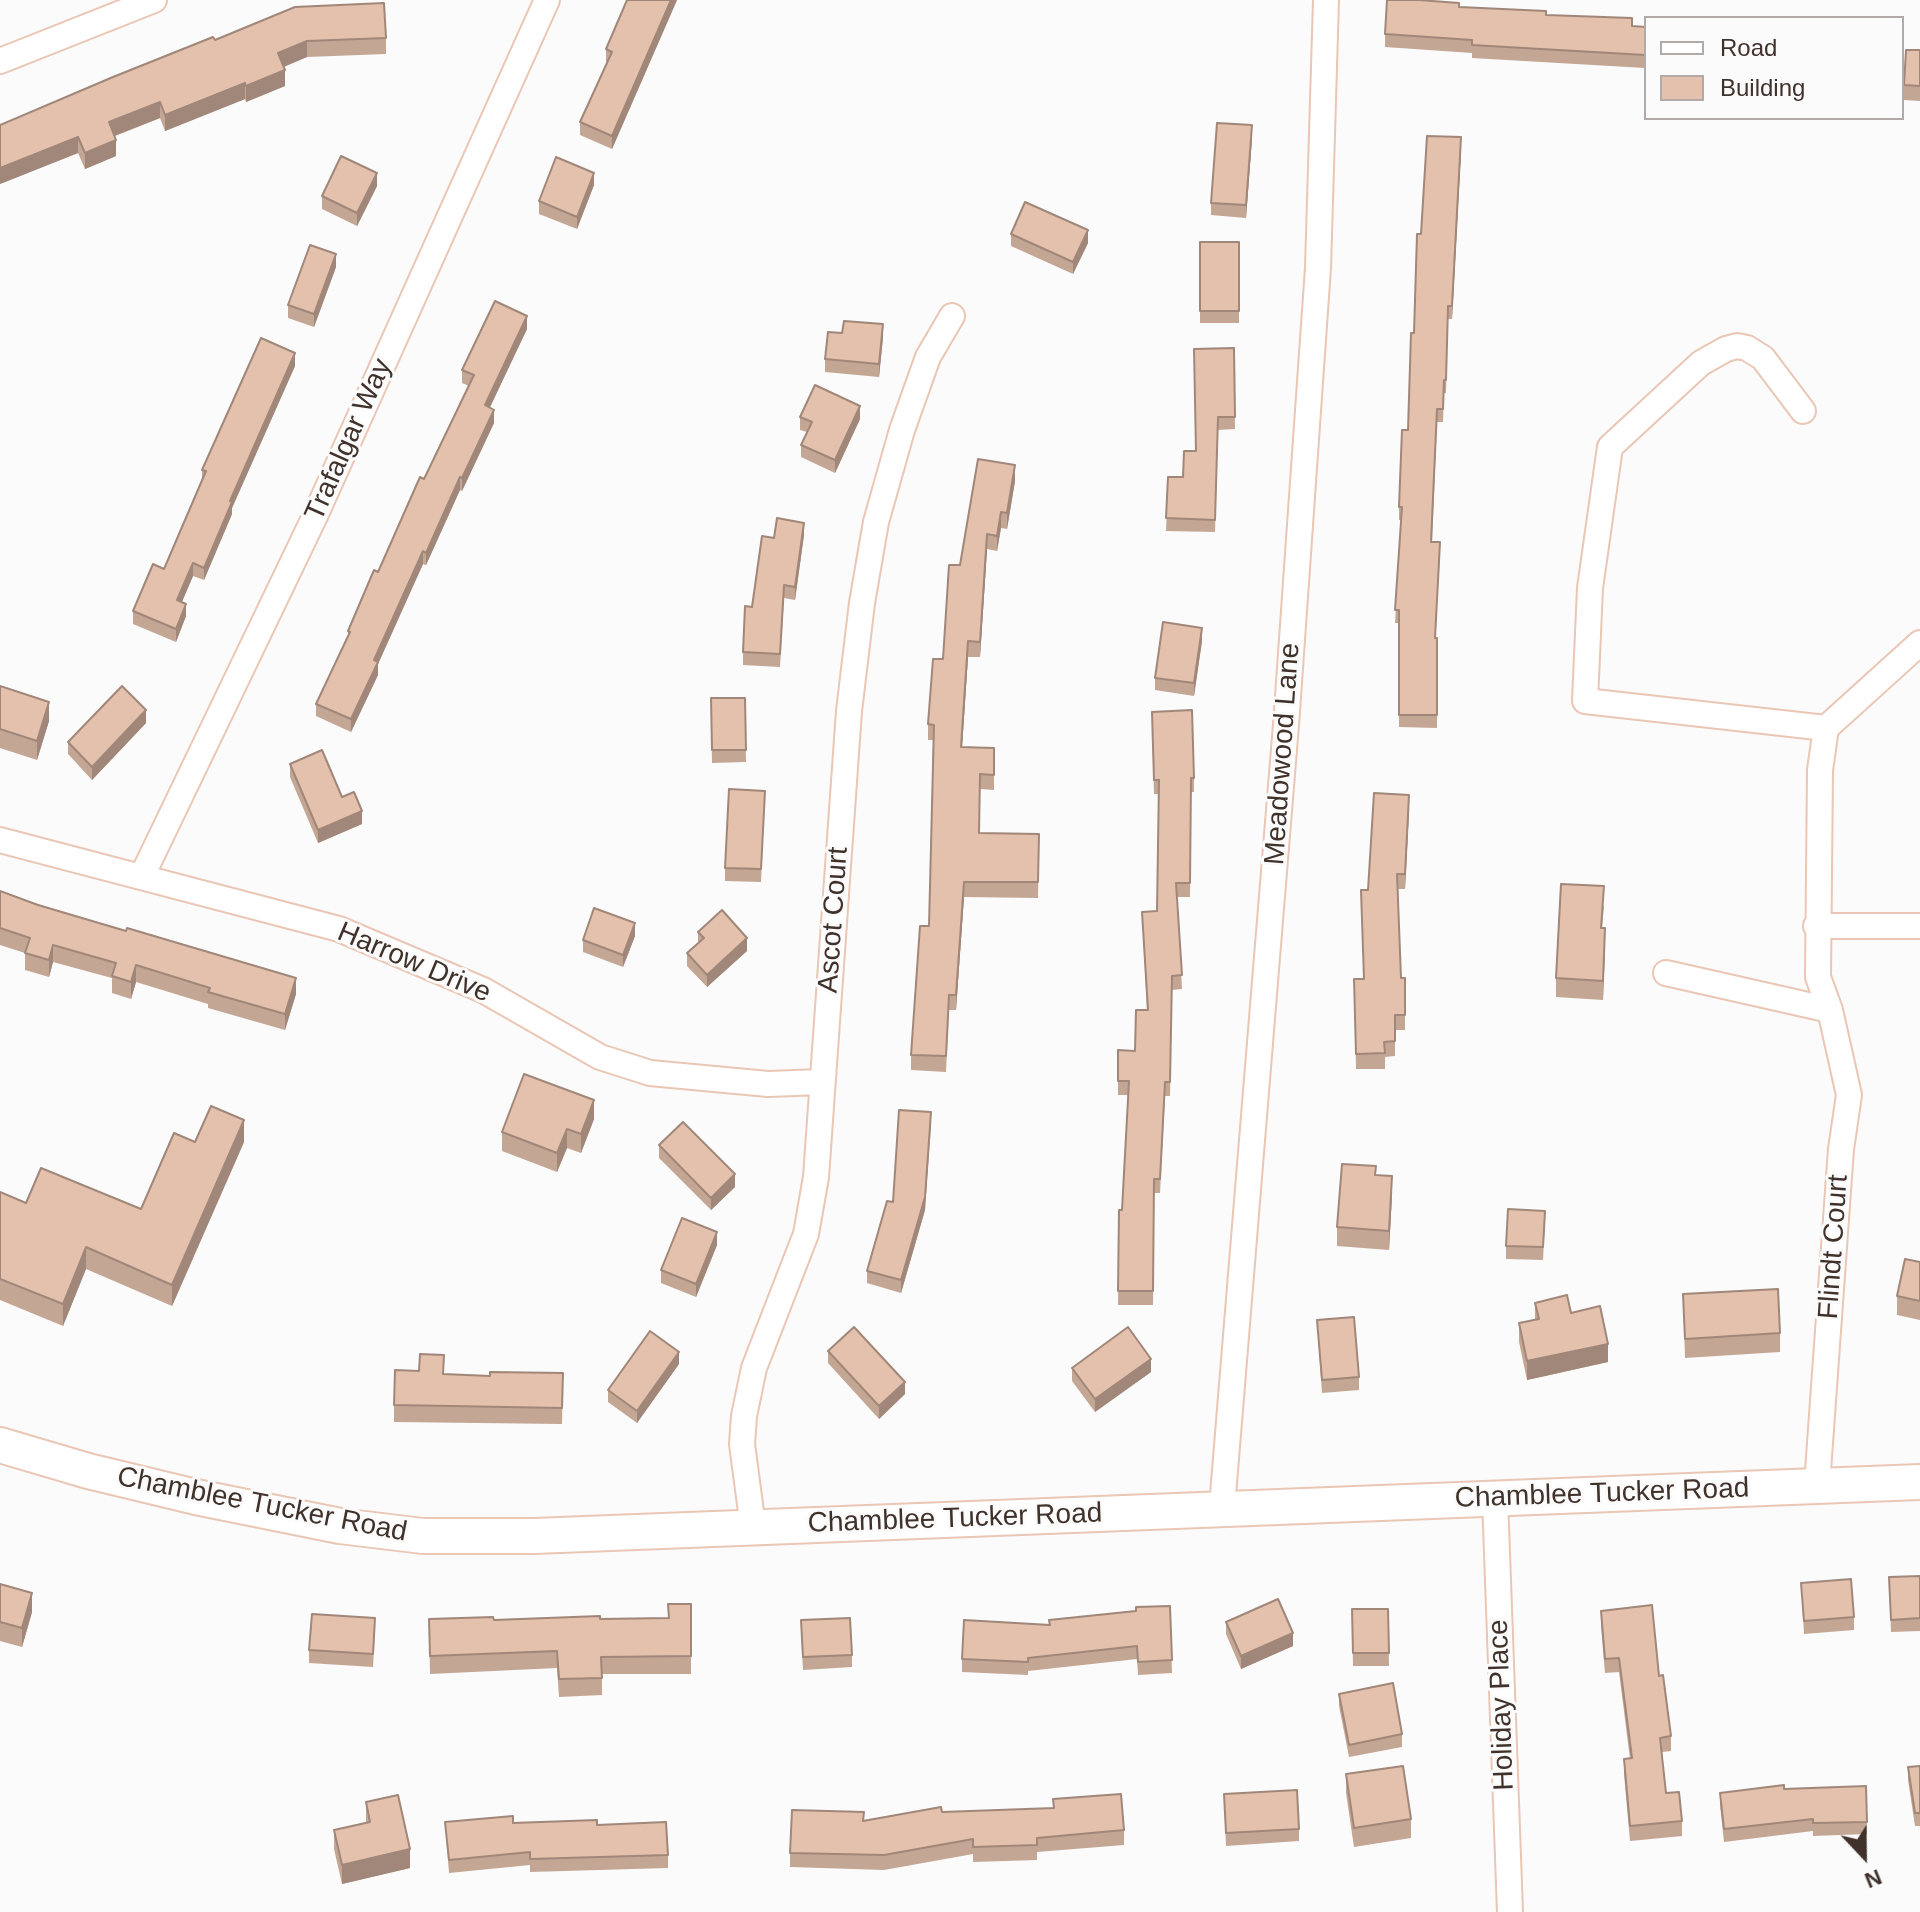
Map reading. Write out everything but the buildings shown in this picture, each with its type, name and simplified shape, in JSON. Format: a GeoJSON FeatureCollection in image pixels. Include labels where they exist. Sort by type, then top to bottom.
{"type":"FeatureCollection","features":[{"type":"Feature","properties":{"kind":"main road","name":"Chamblee Tucker Road"},"geometry":{"type":"LineString","coordinates":[[0,1445],[88,1471],[196,1497],[340,1526],[423,1536],[534,1536],[1920,1482]]}},
{"type":"Feature","properties":{"kind":"street"},"geometry":{"type":"LineString","coordinates":[[0,61],[154,0]]}},
{"type":"Feature","properties":{"kind":"street","name":"Trafalgar Way"},"geometry":{"type":"LineString","coordinates":[[142,876],[315,516],[547,0]]}},
{"type":"Feature","properties":{"kind":"street","name":"Meadowood Lane"},"geometry":{"type":"LineString","coordinates":[[1222,1507],[1283,756],[1317,284],[1326,0]]}},
{"type":"Feature","properties":{"kind":"street","name":"Ascot Court"},"geometry":{"type":"LineString","coordinates":[[753,1527],[742,1444],[744,1416],[754,1368],[806,1234],[816,1177],[849,711],[862,603],[876,522],[902,430],[928,357],[952,316]]}},
{"type":"Feature","properties":{"kind":"street"},"geometry":{"type":"LineString","coordinates":[[1803,411],[1763,358],[1737,346],[1701,363],[1610,447],[1590,588],[1585,701],[1826,728],[1920,643]]}},
{"type":"Feature","properties":{"kind":"street","name":"Flindt Court"},"geometry":{"type":"LineString","coordinates":[[1817,1485],[1841,1149],[1849,1095],[1830,1010],[1818,977],[1816,926],[1820,770],[1826,728]]}},
{"type":"Feature","properties":{"kind":"street","name":"Harrow Drive"},"geometry":{"type":"LineString","coordinates":[[0,840],[339,929],[483,990],[600,1057],[650,1073],[768,1084],[822,1082]]}},
{"type":"Feature","properties":{"kind":"street"},"geometry":{"type":"LineString","coordinates":[[1816,926],[1920,926]]}},
{"type":"Feature","properties":{"kind":"street"},"geometry":{"type":"LineString","coordinates":[[1666,973],[1830,1010]]}},
{"type":"Feature","properties":{"kind":"street","name":"Holiday Place"},"geometry":{"type":"LineString","coordinates":[[1495,1498],[1510,1912]]}}]}
